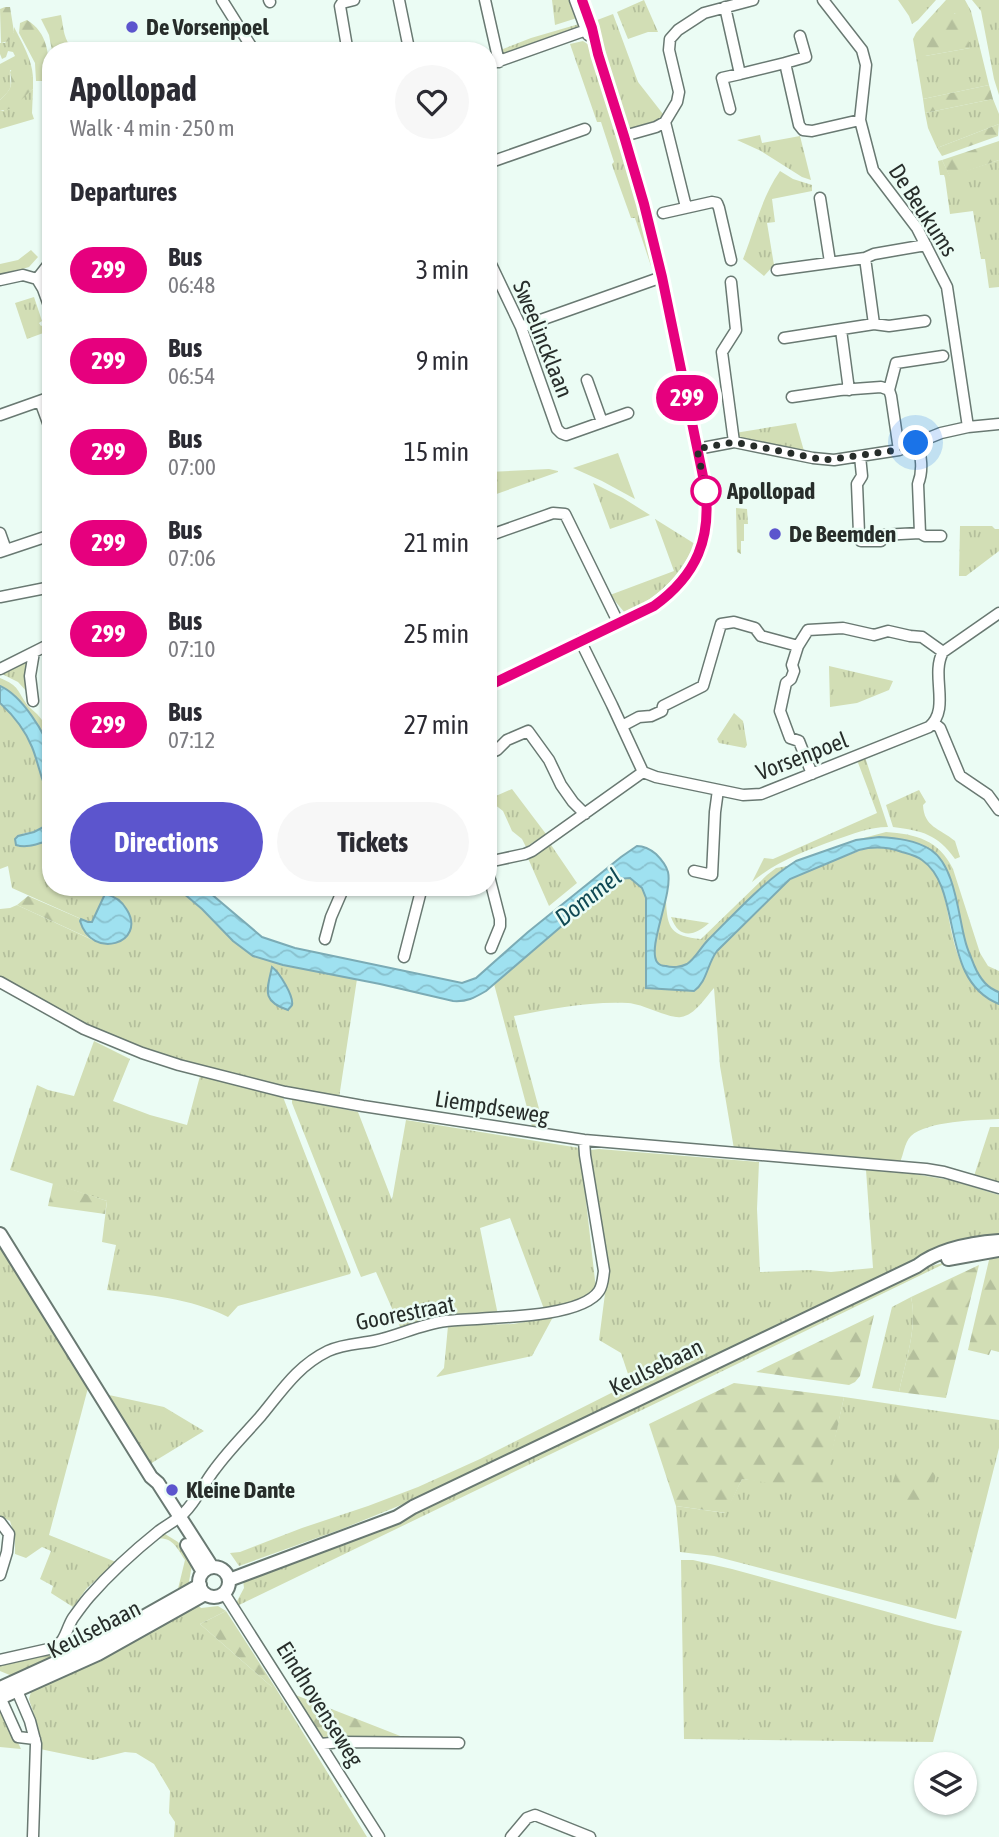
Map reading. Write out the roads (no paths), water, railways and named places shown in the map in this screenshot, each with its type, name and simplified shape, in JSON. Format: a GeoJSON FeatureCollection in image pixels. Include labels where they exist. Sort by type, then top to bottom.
{"type":"FeatureCollection","features":[{"type":"Feature","properties":{"kind":"main road"},"geometry":{"type":"LineString","coordinates":[[0,1234],[151,1477],[156,1493],[176,1519],[207,1569]]}},
{"type":"Feature","properties":{"kind":"main road","name":"Keulsebaan"},"geometry":{"type":"LineString","coordinates":[[228,1576],[361,1532],[397,1517],[925,1260],[966,1246],[999,1241]]}},
{"type":"Feature","properties":{"kind":"main road","name":"Keulsebaan"},"geometry":{"type":"LineString","coordinates":[[917,1266],[999,1250]]}},
{"type":"Feature","properties":{"kind":"main road"},"geometry":{"type":"LineString","coordinates":[[219,1568],[228,1576],[229,1587],[224,1593],[213,1597],[202,1589],[200,1580],[207,1569],[219,1568]]}},
{"type":"Feature","properties":{"kind":"main road","name":"Keulsebaan"},"geometry":{"type":"LineString","coordinates":[[0,1698],[15,1687],[202,1589]]}},
{"type":"Feature","properties":{"kind":"main road","name":"Keulsebaan"},"geometry":{"type":"LineString","coordinates":[[0,1689],[15,1687]]}},
{"type":"Feature","properties":{"kind":"street"},"geometry":{"type":"LineString","coordinates":[[222,0],[248,42]]}},
{"type":"Feature","properties":{"kind":"street"},"geometry":{"type":"LineString","coordinates":[[346,42],[340,6],[354,0]]}},
{"type":"Feature","properties":{"kind":"street"},"geometry":{"type":"LineString","coordinates":[[398,0],[408,42]]}},
{"type":"Feature","properties":{"kind":"street"},"geometry":{"type":"LineString","coordinates":[[485,0],[490,42]]}},
{"type":"Feature","properties":{"kind":"street"},"geometry":{"type":"LineString","coordinates":[[497,682],[654,606],[670,594],[688,573],[699,553],[705,536],[708,511],[662,277],[624,136],[598,54],[575,0]]}},
{"type":"Feature","properties":{"kind":"street"},"geometry":{"type":"LineString","coordinates":[[582,0],[589,30]]}},
{"type":"Feature","properties":{"kind":"street"},"geometry":{"type":"LineString","coordinates":[[624,136],[665,122],[677,102],[679,92],[669,50],[670,39],[678,30],[704,12],[753,0]]}},
{"type":"Feature","properties":{"kind":"street","name":"De Beukums"},"geometry":{"type":"LineString","coordinates":[[823,0],[862,49],[865,57],[860,120],[873,170],[917,228],[947,287],[968,427]]}},
{"type":"Feature","properties":{"kind":"street"},"geometry":{"type":"LineString","coordinates":[[725,7],[740,74]]}},
{"type":"Feature","properties":{"kind":"street"},"geometry":{"type":"LineString","coordinates":[[497,63],[589,30]]}},
{"type":"Feature","properties":{"kind":"street"},"geometry":{"type":"LineString","coordinates":[[730,110],[722,78],[806,57],[800,36]]}},
{"type":"Feature","properties":{"kind":"street"},"geometry":{"type":"LineString","coordinates":[[785,64],[799,125],[803,130],[812,131],[860,120]]}},
{"type":"Feature","properties":{"kind":"street"},"geometry":{"type":"LineString","coordinates":[[665,122],[686,207]]}},
{"type":"Feature","properties":{"kind":"street"},"geometry":{"type":"LineString","coordinates":[[497,160],[586,129]]}},
{"type":"Feature","properties":{"kind":"street"},"geometry":{"type":"LineString","coordinates":[[820,198],[830,262]]}},
{"type":"Feature","properties":{"kind":"street"},"geometry":{"type":"LineString","coordinates":[[663,213],[717,203],[731,260]]}},
{"type":"Feature","properties":{"kind":"street"},"geometry":{"type":"LineString","coordinates":[[777,270],[865,258],[926,245]]}},
{"type":"Feature","properties":{"kind":"street"},"geometry":{"type":"LineString","coordinates":[[865,258],[874,324]]}},
{"type":"Feature","properties":{"kind":"street"},"geometry":{"type":"LineString","coordinates":[[33,277],[42,269]]}},
{"type":"Feature","properties":{"kind":"street"},"geometry":{"type":"LineString","coordinates":[[0,280],[23,275],[33,277],[42,288]]}},
{"type":"Feature","properties":{"kind":"street","name":"Sweelincklaan"},"geometry":{"type":"LineString","coordinates":[[497,277],[521,327],[557,429],[566,435],[602,422]]}},
{"type":"Feature","properties":{"kind":"street"},"geometry":{"type":"LineString","coordinates":[[521,327],[662,277]]}},
{"type":"Feature","properties":{"kind":"street"},"geometry":{"type":"LineString","coordinates":[[731,282],[737,330],[722,352],[734,442]]}},
{"type":"Feature","properties":{"kind":"street"},"geometry":{"type":"LineString","coordinates":[[784,338],[874,324],[889,327],[925,321]]}},
{"type":"Feature","properties":{"kind":"street"},"geometry":{"type":"LineString","coordinates":[[841,330],[849,390]]}},
{"type":"Feature","properties":{"kind":"street"},"geometry":{"type":"LineString","coordinates":[[898,450],[889,390],[896,363],[943,356]]}},
{"type":"Feature","properties":{"kind":"street"},"geometry":{"type":"LineString","coordinates":[[587,380],[602,422],[628,413]]}},
{"type":"Feature","properties":{"kind":"street"},"geometry":{"type":"LineString","coordinates":[[792,397],[881,387],[889,390]]}},
{"type":"Feature","properties":{"kind":"street"},"geometry":{"type":"LineString","coordinates":[[0,415],[40,401],[42,406]]}},
{"type":"Feature","properties":{"kind":"street"},"geometry":{"type":"LineString","coordinates":[[697,449],[734,442],[825,460],[898,450],[941,433],[999,424]]}},
{"type":"Feature","properties":{"kind":"street"},"geometry":{"type":"LineString","coordinates":[[916,443],[921,453],[920,533]]}},
{"type":"Feature","properties":{"kind":"street"},"geometry":{"type":"LineString","coordinates":[[860,456],[862,476],[857,484],[861,541],[881,541],[881,535],[920,533],[925,536],[941,536]]}},
{"type":"Feature","properties":{"kind":"street"},"geometry":{"type":"LineString","coordinates":[[497,533],[554,513],[565,514],[618,622]]}},
{"type":"Feature","properties":{"kind":"street"},"geometry":{"type":"LineString","coordinates":[[0,533],[3,551],[42,538]]}},
{"type":"Feature","properties":{"kind":"street"},"geometry":{"type":"LineString","coordinates":[[0,597],[42,589]]}},
{"type":"Feature","properties":{"kind":"street"},"geometry":{"type":"LineString","coordinates":[[999,614],[943,652],[939,660],[939,710],[934,723],[940,728],[960,776],[988,795],[999,810]]}},
{"type":"Feature","properties":{"kind":"street"},"geometry":{"type":"LineString","coordinates":[[622,726],[639,717],[662,711],[663,706],[703,686],[721,624],[734,622],[755,628],[761,636],[797,646]]}},
{"type":"Feature","properties":{"kind":"street"},"geometry":{"type":"LineString","coordinates":[[812,774],[799,741],[790,738],[780,711],[786,682],[791,679],[794,671],[792,665],[797,646],[808,630],[843,628],[874,635],[888,631],[922,637],[943,652]]}},
{"type":"Feature","properties":{"kind":"street"},"geometry":{"type":"LineString","coordinates":[[497,860],[532,851],[643,772],[580,640]]}},
{"type":"Feature","properties":{"kind":"street"},"geometry":{"type":"LineString","coordinates":[[0,669],[42,649]]}},
{"type":"Feature","properties":{"kind":"street"},"geometry":{"type":"LineString","coordinates":[[33,701],[30,676],[34,652]]}},
{"type":"Feature","properties":{"kind":"street","name":"Vorsenpoel"},"geometry":{"type":"LineString","coordinates":[[643,772],[656,777],[753,796],[934,723]]}},
{"type":"Feature","properties":{"kind":"street"},"geometry":{"type":"LineString","coordinates":[[497,750],[507,740],[528,731],[549,760],[561,785],[585,814]]}},
{"type":"Feature","properties":{"kind":"street"},"geometry":{"type":"LineString","coordinates":[[694,871],[712,875],[718,790]]}},
{"type":"Feature","properties":{"kind":"street"},"geometry":{"type":"LineString","coordinates":[[325,939],[340,896]]}},
{"type":"Feature","properties":{"kind":"street"},"geometry":{"type":"LineString","coordinates":[[404,957],[420,896]]}},
{"type":"Feature","properties":{"kind":"street"},"geometry":{"type":"LineString","coordinates":[[491,948],[500,926],[494,896]]}},
{"type":"Feature","properties":{"kind":"street","name":"Liempdseweg"},"geometry":{"type":"LineString","coordinates":[[0,982],[84,1029],[142,1054],[200,1071],[324,1100],[584,1140],[926,1169],[999,1188]]}},
{"type":"Feature","properties":{"kind":"street","name":"Goorestraat"},"geometry":{"type":"LineString","coordinates":[[0,1660],[59,1645],[78,1610],[104,1581],[190,1506],[217,1466],[292,1376],[319,1355],[344,1345],[377,1340],[433,1323],[495,1319],[560,1310],[592,1299],[602,1285],[604,1271],[584,1140]]}},
{"type":"Feature","properties":{"kind":"street"},"geometry":{"type":"LineString","coordinates":[[0,1522],[9,1534],[9,1545],[0,1575]]}},
{"type":"Feature","properties":{"kind":"street","name":"Eindhovenseweg"},"geometry":{"type":"LineString","coordinates":[[224,1593],[379,1837]]}},
{"type":"Feature","properties":{"kind":"street"},"geometry":{"type":"LineString","coordinates":[[15,1687],[35,1739],[37,1762],[33,1837]]}},
{"type":"Feature","properties":{"kind":"street"},"geometry":{"type":"LineString","coordinates":[[0,1698],[18,1737],[35,1739]]}},
{"type":"Feature","properties":{"kind":"street"},"geometry":{"type":"LineString","coordinates":[[321,1744],[459,1743]]}},
{"type":"Feature","properties":{"kind":"street"},"geometry":{"type":"LineString","coordinates":[[511,1837],[527,1818],[536,1815],[590,1837]]}},
{"type":"Feature","properties":{"kind":"water"},"geometry":{"type":"Polygon","coordinates":[[[0,686],[16,697],[42,733],[42,778],[29,741],[18,723],[0,703],[0,686]]]}},
{"type":"Feature","properties":{"kind":"water"},"geometry":{"type":"Polygon","coordinates":[[[42,828],[42,842],[29,846],[16,845],[15,839],[18,836],[42,828]]]}},
{"type":"Feature","properties":{"kind":"water","name":"Dommel"},"geometry":{"type":"Polygon","coordinates":[[[879,837],[899,839],[919,844],[939,857],[950,879],[974,965],[984,982],[999,992],[999,1004],[980,992],[967,975],[959,956],[943,891],[935,874],[918,857],[886,848],[859,850],[790,879],[717,951],[702,983],[694,991],[646,988],[646,898],[642,888],[630,878],[613,882],[486,991],[470,999],[458,1001],[283,965],[253,956],[233,941],[187,896],[214,896],[262,937],[295,948],[462,983],[476,978],[528,932],[637,846],[656,854],[668,872],[669,882],[657,933],[655,955],[660,965],[674,967],[690,962],[750,898],[796,861],[856,840],[879,837]]]}},
{"type":"Feature","properties":{"kind":"water"},"geometry":{"type":"Polygon","coordinates":[[[104,896],[110,896],[127,910],[131,922],[130,931],[124,939],[105,944],[95,941],[86,933],[80,921],[92,922],[104,896]]]}},
{"type":"Feature","properties":{"kind":"water"},"geometry":{"type":"Polygon","coordinates":[[[272,967],[291,996],[292,1005],[288,1010],[273,1003],[268,994],[272,967]]]}},
{"type":"Feature","properties":{"kind":"place","name":"De Vorsenpoel"},"geometry":{"type":"Point","coordinates":[132,27]}},
{"type":"Feature","properties":{"kind":"place","name":"Apollopad"},"geometry":{"type":"Point","coordinates":[706,491]}},
{"type":"Feature","properties":{"kind":"place","name":"De Beemden"},"geometry":{"type":"Point","coordinates":[775,534]}},
{"type":"Feature","properties":{"kind":"place","name":"Kleine Dante"},"geometry":{"type":"Point","coordinates":[172,1490]}}]}
